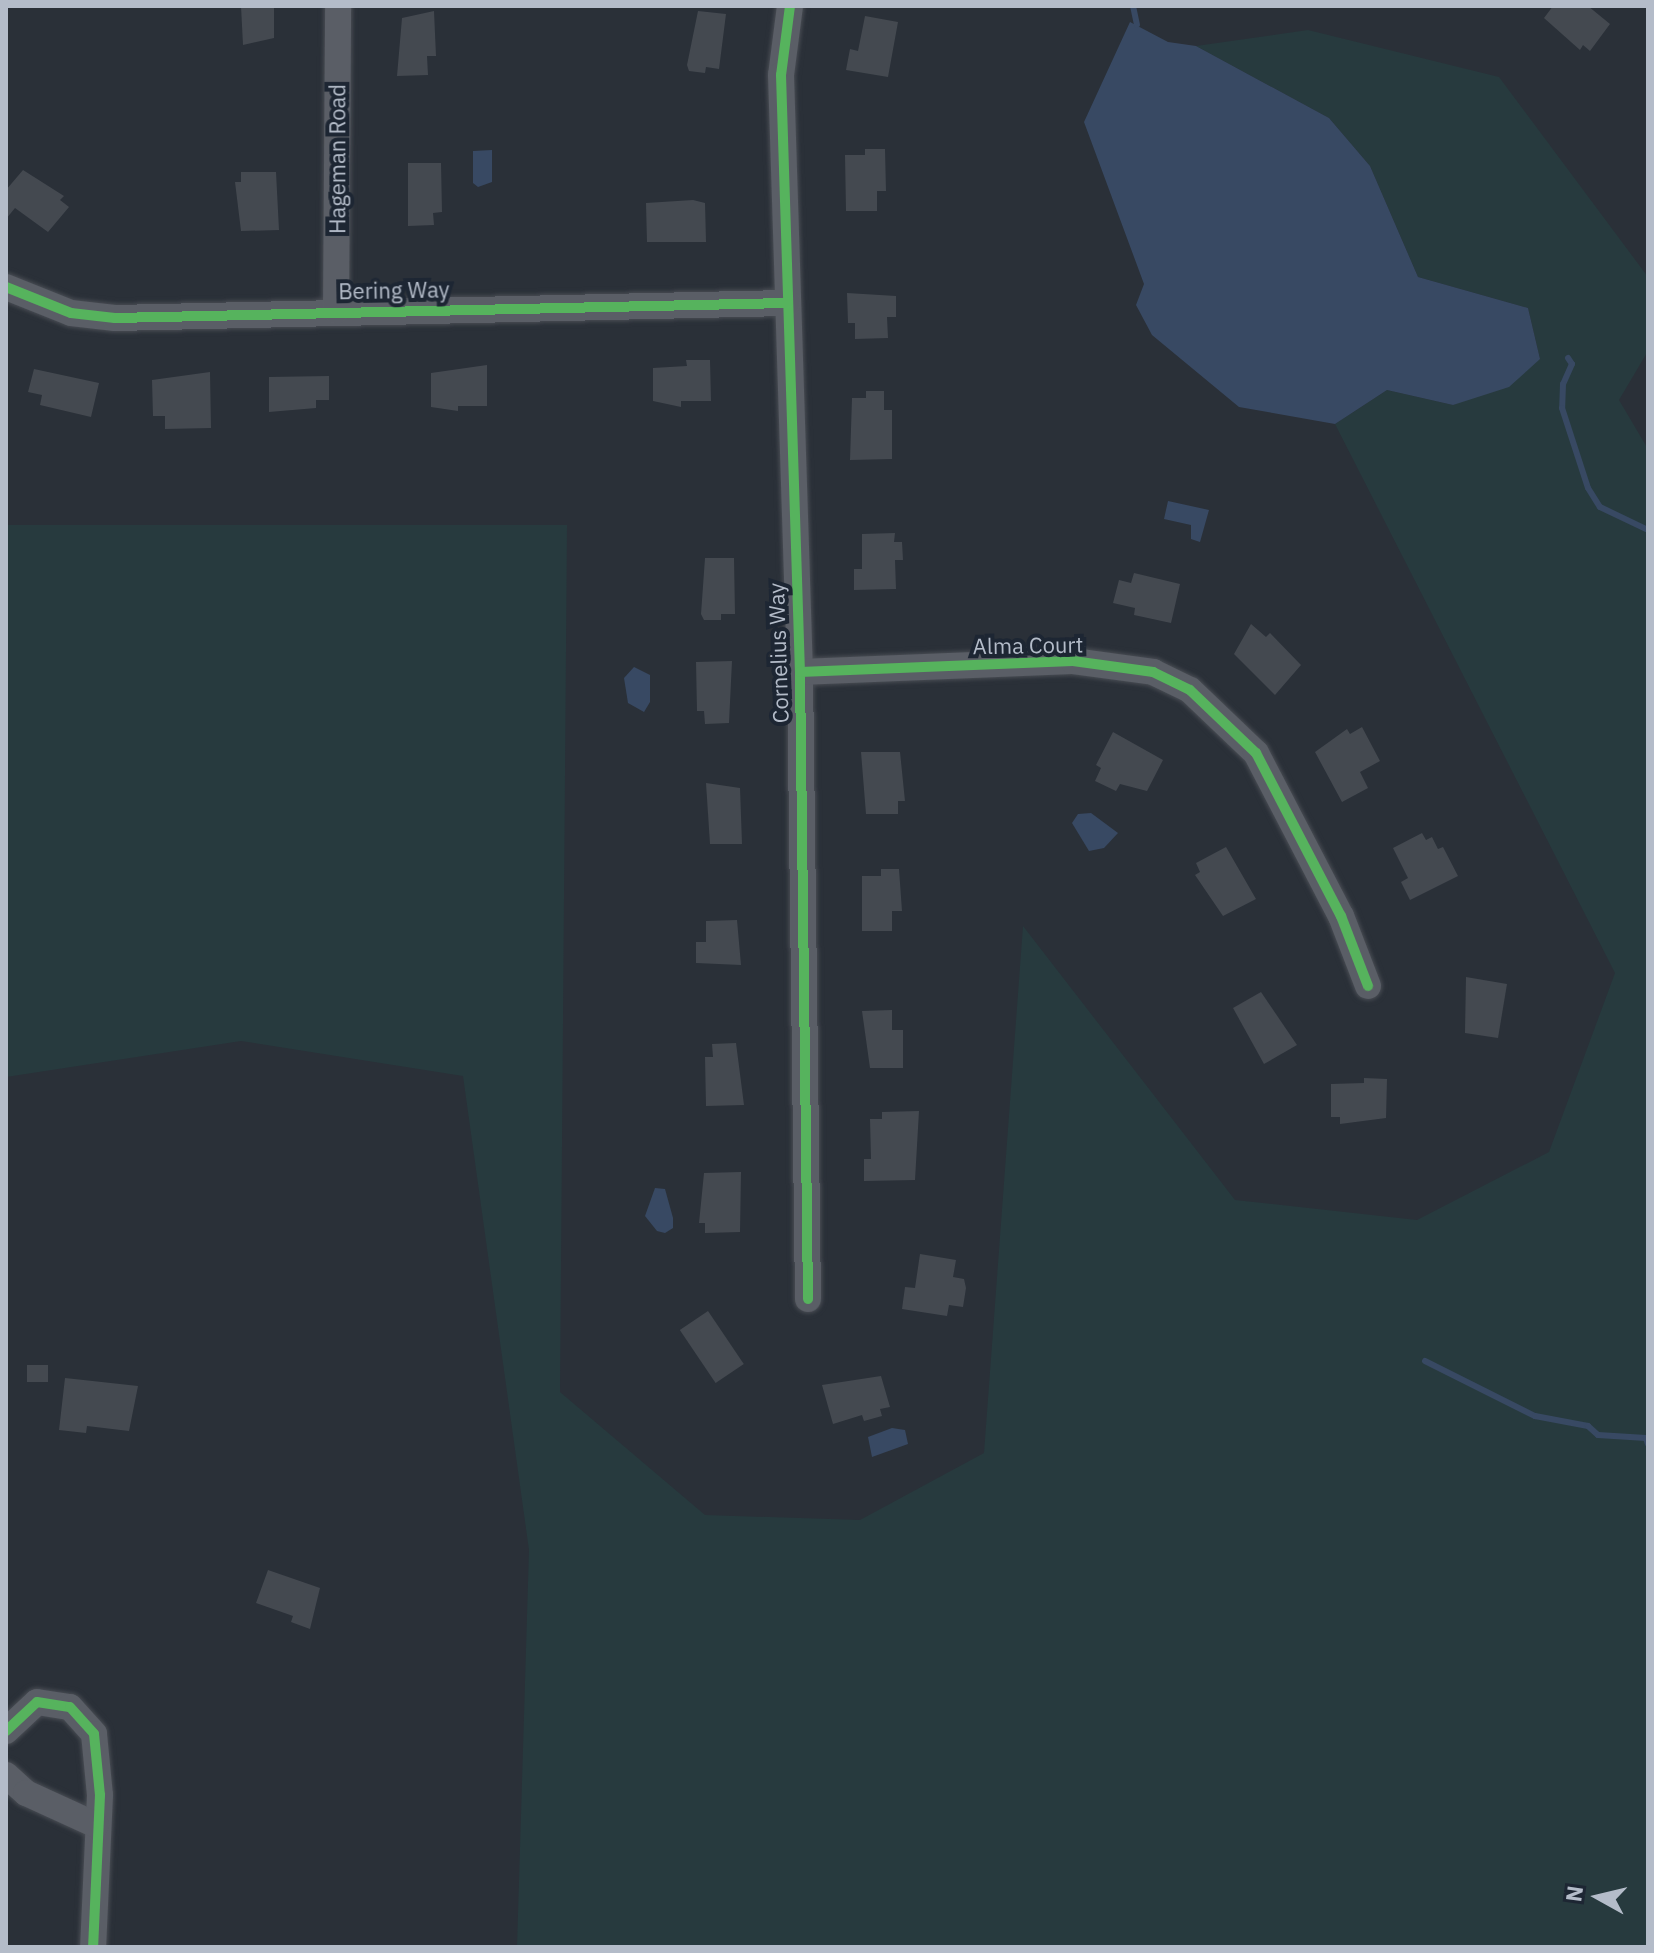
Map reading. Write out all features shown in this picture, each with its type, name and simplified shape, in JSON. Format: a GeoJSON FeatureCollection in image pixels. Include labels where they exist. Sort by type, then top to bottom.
{"type":"FeatureCollection","features":[{"type":"Feature","properties":{"kind":"street","name":"Hageman Road"},"geometry":{"type":"LineString","coordinates":[[336,311],[338,6]]}},
{"type":"Feature","properties":{"kind":"street","name":"Cornelius Way"},"geometry":{"type":"LineString","coordinates":[[790,6],[781,75],[800,672],[808,1299]]}},
{"type":"Feature","properties":{"kind":"street","name":"Bering Way"},"geometry":{"type":"LineString","coordinates":[[6,287],[71,313],[115,318],[788,303]]}},
{"type":"Feature","properties":{"kind":"street","name":"Alma Court"},"geometry":{"type":"LineString","coordinates":[[800,672],[1073,661],[1153,672],[1190,690],[1256,753],[1341,916],[1368,986]]}},
{"type":"Feature","properties":{"kind":"street"},"geometry":{"type":"LineString","coordinates":[[6,1731],[37,1702],[70,1707],[85,1718],[100,1757],[96,1825],[99,1860],[93,1947]]}},
{"type":"Feature","properties":{"kind":"street"},"geometry":{"type":"LineString","coordinates":[[6,1775],[26,1793],[96,1825]]}},
{"type":"Feature","properties":{"kind":"green space"},"geometry":{"type":"Polygon","coordinates":[[[1308,30],[1499,77],[1648,277],[1648,351],[1619,400],[1648,449],[1648,1947],[517,1947],[529,1550],[463,1076],[241,1041],[6,1077],[6,525],[567,525],[560,1392],[705,1515],[860,1520],[984,1453],[1023,926],[1235,1200],[1417,1220],[1549,1152],[1615,973],[1335,424],[1387,390],[1453,405],[1540,359],[1528,308],[1418,277],[1370,166],[1329,118],[1196,46],[1308,30]]]}},
{"type":"Feature","properties":{"kind":"water"},"geometry":{"type":"Polygon","coordinates":[[[1130,22],[1168,42],[1196,46],[1329,118],[1370,166],[1418,277],[1528,308],[1540,359],[1509,387],[1453,405],[1387,390],[1335,424],[1239,407],[1152,335],[1136,305],[1144,284],[1084,122],[1130,22]]]}},
{"type":"Feature","properties":{"kind":"water"},"geometry":{"type":"Polygon","coordinates":[[[492,150],[492,182],[478,187],[473,183],[473,151],[492,150]]]}},
{"type":"Feature","properties":{"kind":"water"},"geometry":{"type":"Polygon","coordinates":[[[1168,501],[1209,510],[1200,542],[1191,539],[1191,525],[1164,519],[1168,501]]]}},
{"type":"Feature","properties":{"kind":"water"},"geometry":{"type":"Polygon","coordinates":[[[634,667],[650,675],[650,702],[644,712],[628,703],[624,678],[634,667]]]}},
{"type":"Feature","properties":{"kind":"water"},"geometry":{"type":"Polygon","coordinates":[[[1091,813],[1118,833],[1104,848],[1089,851],[1072,823],[1078,814],[1091,813]]]}},
{"type":"Feature","properties":{"kind":"water"},"geometry":{"type":"Polygon","coordinates":[[[655,1188],[665,1189],[673,1218],[673,1228],[665,1233],[657,1231],[645,1216],[655,1188]]]}},
{"type":"Feature","properties":{"kind":"water"},"geometry":{"type":"Polygon","coordinates":[[[892,1428],[905,1430],[908,1444],[872,1457],[868,1437],[892,1428]]]}},
{"type":"Feature","properties":{"kind":"building"},"geometry":{"type":"Polygon","coordinates":[[[241,6],[274,6],[274,38],[243,45],[241,6]]]}},
{"type":"Feature","properties":{"kind":"building"},"geometry":{"type":"Polygon","coordinates":[[[1553,6],[1588,6],[1610,24],[1590,51],[1583,45],[1580,50],[1544,18],[1553,6]]]}},
{"type":"Feature","properties":{"kind":"building"},"geometry":{"type":"Polygon","coordinates":[[[434,11],[436,56],[427,56],[428,75],[397,76],[402,18],[434,11]]]}},
{"type":"Feature","properties":{"kind":"building"},"geometry":{"type":"Polygon","coordinates":[[[698,11],[726,14],[719,69],[706,67],[705,73],[689,71],[687,65],[698,11]]]}},
{"type":"Feature","properties":{"kind":"building"},"geometry":{"type":"Polygon","coordinates":[[[865,16],[898,22],[888,77],[846,70],[850,49],[858,51],[865,16]]]}},
{"type":"Feature","properties":{"kind":"building"},"geometry":{"type":"Polygon","coordinates":[[[865,149],[885,149],[886,191],[877,191],[877,211],[846,211],[845,155],[865,155],[865,149]]]}},
{"type":"Feature","properties":{"kind":"building"},"geometry":{"type":"Polygon","coordinates":[[[408,163],[441,163],[442,212],[433,213],[434,225],[408,226],[408,163]]]}},
{"type":"Feature","properties":{"kind":"building"},"geometry":{"type":"Polygon","coordinates":[[[23,170],[64,196],[60,200],[69,207],[48,232],[15,208],[6,219],[6,190],[23,170]]]}},
{"type":"Feature","properties":{"kind":"building"},"geometry":{"type":"Polygon","coordinates":[[[241,172],[276,172],[279,230],[241,231],[235,182],[241,182],[241,172]]]}},
{"type":"Feature","properties":{"kind":"building"},"geometry":{"type":"Polygon","coordinates":[[[693,200],[705,203],[706,242],[647,242],[646,203],[693,200]]]}},
{"type":"Feature","properties":{"kind":"building"},"geometry":{"type":"Polygon","coordinates":[[[847,293],[896,296],[896,317],[887,317],[888,338],[855,339],[855,323],[848,323],[847,293]]]}},
{"type":"Feature","properties":{"kind":"building"},"geometry":{"type":"Polygon","coordinates":[[[686,360],[710,360],[711,401],[681,401],[681,407],[653,401],[653,368],[687,366],[686,360]]]}},
{"type":"Feature","properties":{"kind":"building"},"geometry":{"type":"Polygon","coordinates":[[[487,365],[487,406],[458,406],[458,411],[431,407],[431,373],[487,365]]]}},
{"type":"Feature","properties":{"kind":"building"},"geometry":{"type":"Polygon","coordinates":[[[34,369],[99,383],[91,417],[40,405],[42,395],[28,392],[34,369]]]}},
{"type":"Feature","properties":{"kind":"building"},"geometry":{"type":"Polygon","coordinates":[[[210,372],[211,428],[165,429],[165,416],[153,416],[152,380],[210,372]]]}},
{"type":"Feature","properties":{"kind":"building"},"geometry":{"type":"Polygon","coordinates":[[[329,376],[329,400],[316,400],[316,408],[269,412],[269,377],[329,376]]]}},
{"type":"Feature","properties":{"kind":"building"},"geometry":{"type":"Polygon","coordinates":[[[866,391],[884,391],[884,410],[892,410],[892,459],[850,460],[852,398],[866,398],[866,391]]]}},
{"type":"Feature","properties":{"kind":"building"},"geometry":{"type":"Polygon","coordinates":[[[895,533],[894,542],[902,542],[903,560],[895,560],[896,589],[854,590],[854,569],[862,569],[862,534],[895,533]]]}},
{"type":"Feature","properties":{"kind":"building"},"geometry":{"type":"Polygon","coordinates":[[[705,558],[734,558],[735,614],[721,614],[721,620],[704,620],[701,614],[705,558]]]}},
{"type":"Feature","properties":{"kind":"building"},"geometry":{"type":"Polygon","coordinates":[[[1134,573],[1180,584],[1171,623],[1134,615],[1135,608],[1113,603],[1119,580],[1131,583],[1134,573]]]}},
{"type":"Feature","properties":{"kind":"building"},"geometry":{"type":"Polygon","coordinates":[[[1251,624],[1266,637],[1270,633],[1301,665],[1275,695],[1234,654],[1251,624]]]}},
{"type":"Feature","properties":{"kind":"building"},"geometry":{"type":"Polygon","coordinates":[[[732,661],[729,723],[705,724],[704,711],[697,711],[696,662],[732,661]]]}},
{"type":"Feature","properties":{"kind":"building"},"geometry":{"type":"Polygon","coordinates":[[[1362,727],[1380,761],[1360,772],[1368,788],[1342,802],[1315,752],[1347,729],[1350,734],[1362,727]]]}},
{"type":"Feature","properties":{"kind":"building"},"geometry":{"type":"Polygon","coordinates":[[[1113,732],[1163,760],[1147,791],[1120,784],[1116,791],[1095,781],[1101,768],[1096,765],[1113,732]]]}},
{"type":"Feature","properties":{"kind":"building"},"geometry":{"type":"Polygon","coordinates":[[[861,752],[900,752],[905,801],[898,801],[898,814],[866,814],[861,752]]]}},
{"type":"Feature","properties":{"kind":"building"},"geometry":{"type":"Polygon","coordinates":[[[706,783],[740,788],[742,844],[710,844],[706,783]]]}},
{"type":"Feature","properties":{"kind":"building"},"geometry":{"type":"Polygon","coordinates":[[[1422,833],[1426,840],[1432,837],[1438,849],[1443,847],[1458,876],[1410,900],[1401,882],[1408,878],[1393,848],[1422,833]]]}},
{"type":"Feature","properties":{"kind":"building"},"geometry":{"type":"Polygon","coordinates":[[[1226,847],[1256,899],[1223,916],[1195,875],[1200,872],[1196,863],[1226,847]]]}},
{"type":"Feature","properties":{"kind":"building"},"geometry":{"type":"Polygon","coordinates":[[[881,869],[899,869],[902,911],[892,911],[892,931],[862,931],[862,876],[881,876],[881,869]]]}},
{"type":"Feature","properties":{"kind":"building"},"geometry":{"type":"Polygon","coordinates":[[[737,920],[741,965],[696,963],[696,942],[706,942],[706,921],[737,920]]]}},
{"type":"Feature","properties":{"kind":"building"},"geometry":{"type":"Polygon","coordinates":[[[1466,977],[1507,984],[1498,1038],[1465,1033],[1466,977]]]}},
{"type":"Feature","properties":{"kind":"building"},"geometry":{"type":"Polygon","coordinates":[[[1261,992],[1297,1045],[1264,1064],[1233,1008],[1261,992]]]}},
{"type":"Feature","properties":{"kind":"building"},"geometry":{"type":"Polygon","coordinates":[[[892,1010],[892,1030],[903,1030],[903,1068],[870,1068],[862,1011],[892,1010]]]}},
{"type":"Feature","properties":{"kind":"building"},"geometry":{"type":"Polygon","coordinates":[[[736,1043],[744,1105],[706,1106],[705,1057],[713,1057],[712,1044],[736,1043]]]}},
{"type":"Feature","properties":{"kind":"building"},"geometry":{"type":"Polygon","coordinates":[[[1364,1078],[1387,1079],[1386,1118],[1340,1124],[1340,1117],[1331,1117],[1331,1084],[1364,1083],[1364,1078]]]}},
{"type":"Feature","properties":{"kind":"building"},"geometry":{"type":"Polygon","coordinates":[[[919,1111],[915,1180],[864,1181],[864,1159],[871,1159],[870,1119],[882,1119],[882,1112],[919,1111]]]}},
{"type":"Feature","properties":{"kind":"building"},"geometry":{"type":"Polygon","coordinates":[[[741,1172],[740,1232],[705,1233],[705,1223],[699,1223],[704,1173],[741,1172]]]}},
{"type":"Feature","properties":{"kind":"building"},"geometry":{"type":"Polygon","coordinates":[[[920,1254],[956,1260],[953,1277],[964,1279],[966,1288],[963,1307],[949,1305],[947,1316],[902,1309],[905,1287],[915,1288],[920,1254]]]}},
{"type":"Feature","properties":{"kind":"building"},"geometry":{"type":"Polygon","coordinates":[[[708,1311],[744,1364],[716,1383],[680,1330],[708,1311]]]}},
{"type":"Feature","properties":{"kind":"building"},"geometry":{"type":"Polygon","coordinates":[[[27,1365],[48,1365],[48,1382],[27,1382],[27,1365]]]}},
{"type":"Feature","properties":{"kind":"building"},"geometry":{"type":"Polygon","coordinates":[[[881,1376],[890,1407],[880,1409],[882,1416],[864,1421],[862,1415],[833,1424],[822,1385],[881,1376]]]}},
{"type":"Feature","properties":{"kind":"building"},"geometry":{"type":"Polygon","coordinates":[[[65,1378],[138,1386],[129,1431],[87,1426],[86,1433],[59,1430],[65,1378]]]}},
{"type":"Feature","properties":{"kind":"building"},"geometry":{"type":"Polygon","coordinates":[[[268,1570],[320,1588],[310,1629],[291,1622],[293,1616],[256,1603],[268,1570]]]}},
{"type":"Feature","properties":{"kind":"waterway"},"geometry":{"type":"LineString","coordinates":[[1133,6],[1137,25]]}},
{"type":"Feature","properties":{"kind":"waterway"},"geometry":{"type":"LineString","coordinates":[[1568,358],[1572,364],[1563,384],[1562,408],[1588,488],[1600,507],[1648,530]]}},
{"type":"Feature","properties":{"kind":"waterway"},"geometry":{"type":"LineString","coordinates":[[1425,1361],[1535,1416],[1588,1426],[1598,1435],[1646,1438],[1648,1444]]}},
{"type":"Feature","properties":{"kind":"cycle path"},"geometry":{"type":"LineString","coordinates":[[790,6],[781,75],[800,672],[808,1299]]}},
{"type":"Feature","properties":{"kind":"cycle path"},"geometry":{"type":"LineString","coordinates":[[6,287],[71,313],[115,318],[788,303]]}},
{"type":"Feature","properties":{"kind":"cycle path"},"geometry":{"type":"LineString","coordinates":[[800,672],[1073,661],[1153,672],[1190,690],[1256,753],[1341,916],[1368,986]]}},
{"type":"Feature","properties":{"kind":"cycle path"},"geometry":{"type":"LineString","coordinates":[[6,1731],[37,1702],[70,1707],[94,1734],[100,1795],[93,1947]]}}]}
